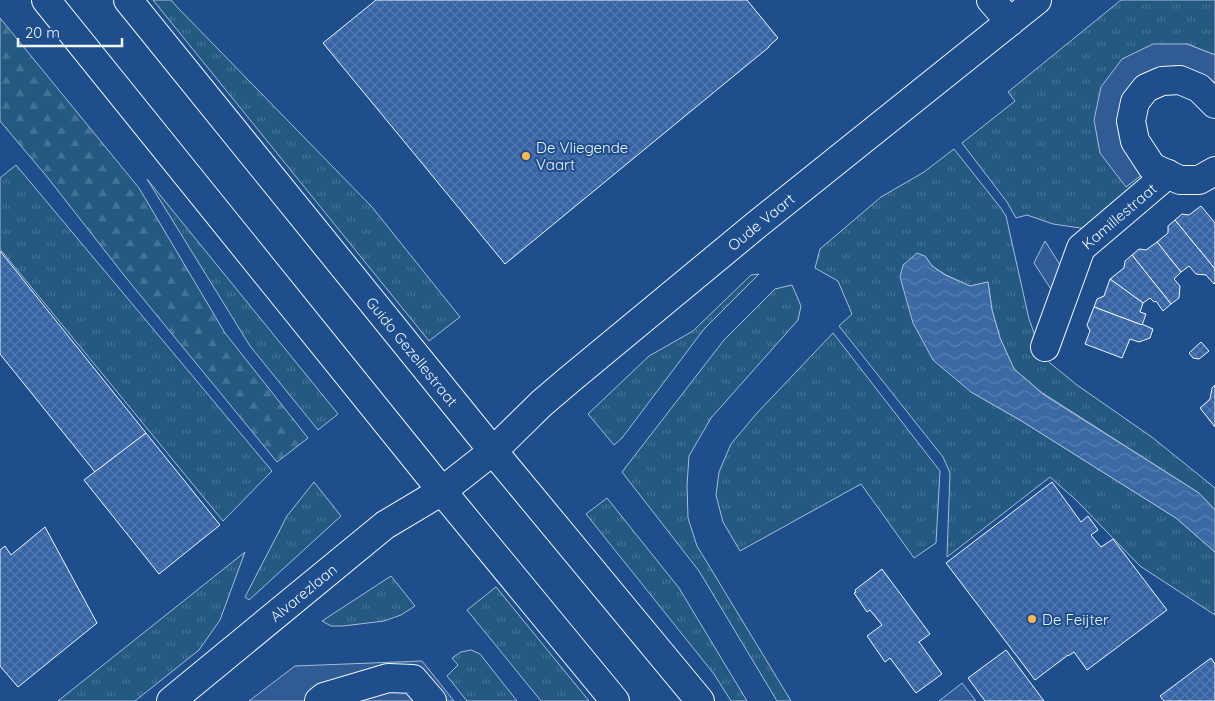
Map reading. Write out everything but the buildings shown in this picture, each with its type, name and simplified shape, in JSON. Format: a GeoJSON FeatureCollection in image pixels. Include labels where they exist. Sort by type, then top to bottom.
{"type":"FeatureCollection","features":[{"type":"Feature","properties":{"kind":"main road"},"geometry":{"type":"LineString","coordinates":[[46,0],[442,491],[615,701]]}},
{"type":"Feature","properties":{"kind":"main road","name":"Guido Gezellestraat"},"geometry":{"type":"LineString","coordinates":[[128,0],[493,451],[700,701]]}},
{"type":"Feature","properties":{"kind":"main road"},"geometry":{"type":"LineString","coordinates":[[991,0],[1010,22]]}},
{"type":"Feature","properties":{"kind":"main road","name":"Oude Vaart"},"geometry":{"type":"LineString","coordinates":[[442,491],[493,451],[542,403],[576,374],[777,208],[1035,1]]}},
{"type":"Feature","properties":{"kind":"main road","name":"Kamillestraat"},"geometry":{"type":"LineString","coordinates":[[1215,104],[1199,88],[1180,80],[1162,80],[1146,88],[1135,102],[1131,121],[1135,140],[1152,167],[1180,180],[1199,180],[1215,172]]}},
{"type":"Feature","properties":{"kind":"main road","name":"Kamillestraat"},"geometry":{"type":"LineString","coordinates":[[1045,347],[1081,248],[1168,174]]}},
{"type":"Feature","properties":{"kind":"main road","name":"Alvarezlaan"},"geometry":{"type":"LineString","coordinates":[[171,701],[385,525],[442,491]]}},
{"type":"Feature","properties":{"kind":"main road"},"geometry":{"type":"LineString","coordinates":[[319,701],[324,697],[388,678],[413,679],[432,701]]}},
{"type":"Feature","properties":{"kind":"green space"},"geometry":{"type":"Polygon","coordinates":[[[153,0],[171,0],[372,207],[460,317],[429,341],[153,0]]]}},
{"type":"Feature","properties":{"kind":"green space"},"geometry":{"type":"Polygon","coordinates":[[[1121,0],[1215,0],[1215,55],[1187,44],[1122,59],[1152,167],[1151,175],[1087,229],[1053,224],[1027,215],[1016,218],[1007,202],[962,143],[1015,101],[1008,92],[1121,0]]]}},
{"type":"Feature","properties":{"kind":"green space"},"geometry":{"type":"Polygon","coordinates":[[[0,18],[139,188],[225,333],[308,438],[277,462],[0,121],[0,18]]]}},
{"type":"Feature","properties":{"kind":"green space"},"geometry":{"type":"Polygon","coordinates":[[[954,149],[1006,216],[1029,319],[1039,347],[1050,363],[1077,385],[1153,438],[1215,488],[1215,510],[1199,493],[1041,392],[1014,369],[1000,338],[992,310],[988,282],[970,286],[932,266],[925,256],[971,392],[1020,420],[1176,518],[1215,552],[1215,615],[1140,566],[1076,500],[1050,477],[947,557],[950,473],[943,457],[839,326],[852,314],[838,281],[815,268],[820,249],[881,197],[924,172],[954,149]]]}},
{"type":"Feature","properties":{"kind":"green space"},"geometry":{"type":"Polygon","coordinates":[[[16,165],[272,471],[223,521],[0,249],[0,178],[16,165]]]}},
{"type":"Feature","properties":{"kind":"green space"},"geometry":{"type":"Polygon","coordinates":[[[147,179],[338,414],[318,430],[250,346],[147,179]]]}},
{"type":"Feature","properties":{"kind":"green space"},"geometry":{"type":"Polygon","coordinates":[[[759,274],[704,329],[622,438],[614,445],[588,414],[649,356],[693,331],[751,275],[759,274]]]}},
{"type":"Feature","properties":{"kind":"green space"},"geometry":{"type":"Polygon","coordinates":[[[792,285],[801,306],[798,320],[711,418],[689,456],[687,485],[688,518],[697,546],[791,701],[777,701],[699,571],[622,472],[724,340],[775,289],[792,285]]]}},
{"type":"Feature","properties":{"kind":"green space"},"geometry":{"type":"Polygon","coordinates":[[[833,333],[940,471],[936,543],[914,558],[861,484],[740,551],[723,522],[716,495],[719,472],[731,444],[757,413],[833,333]]]}},
{"type":"Feature","properties":{"kind":"green space"},"geometry":{"type":"Polygon","coordinates":[[[314,482],[341,516],[249,600],[245,597],[287,516],[314,482]]]}},
{"type":"Feature","properties":{"kind":"green space"},"geometry":{"type":"Polygon","coordinates":[[[607,498],[679,588],[747,701],[731,701],[714,674],[586,514],[607,498]]]}},
{"type":"Feature","properties":{"kind":"green space"},"geometry":{"type":"Polygon","coordinates":[[[245,552],[220,620],[199,650],[135,701],[58,701],[245,552]]]}},
{"type":"Feature","properties":{"kind":"green space"},"geometry":{"type":"Polygon","coordinates":[[[391,576],[415,606],[401,615],[384,621],[331,626],[322,621],[391,576]]]}},
{"type":"Feature","properties":{"kind":"green space"},"geometry":{"type":"Polygon","coordinates":[[[496,587],[589,701],[541,701],[467,610],[496,587]]]}},
{"type":"Feature","properties":{"kind":"green space"},"geometry":{"type":"Polygon","coordinates":[[[471,650],[480,654],[517,701],[467,701],[447,676],[458,665],[452,658],[461,652],[471,650]]]}},
{"type":"Feature","properties":{"kind":"shaded area"},"geometry":{"type":"Polygon","coordinates":[[[1153,44],[1187,44],[1215,55],[1215,104],[1180,80],[1135,102],[1152,167],[1126,187],[1100,153],[1094,120],[1101,87],[1122,59],[1153,44]]]}},
{"type":"Feature","properties":{"kind":"shaded area"},"geometry":{"type":"Polygon","coordinates":[[[1045,241],[1067,276],[1058,300],[1034,263],[1045,241]]]}},
{"type":"Feature","properties":{"kind":"shaded area"},"geometry":{"type":"Polygon","coordinates":[[[422,661],[454,701],[249,701],[295,666],[422,661]]]}},
{"type":"Feature","properties":{"kind":"shaded area"},"geometry":{"type":"Polygon","coordinates":[[[962,683],[976,701],[939,701],[962,683]]]}},
{"type":"Feature","properties":{"kind":"water"},"geometry":{"type":"Polygon","coordinates":[[[917,253],[925,256],[932,266],[945,275],[970,286],[988,282],[992,310],[1000,338],[1014,369],[1044,395],[1199,493],[1215,510],[1215,552],[1176,518],[1020,420],[971,392],[933,360],[913,323],[900,277],[903,265],[917,253]]]}},
{"type":"Feature","properties":{"kind":"place","name":"De Vliegende Vaart"},"geometry":{"type":"Point","coordinates":[526,156]}},
{"type":"Feature","properties":{"kind":"place","name":"De Feijter"},"geometry":{"type":"Point","coordinates":[1032,619]}}]}
